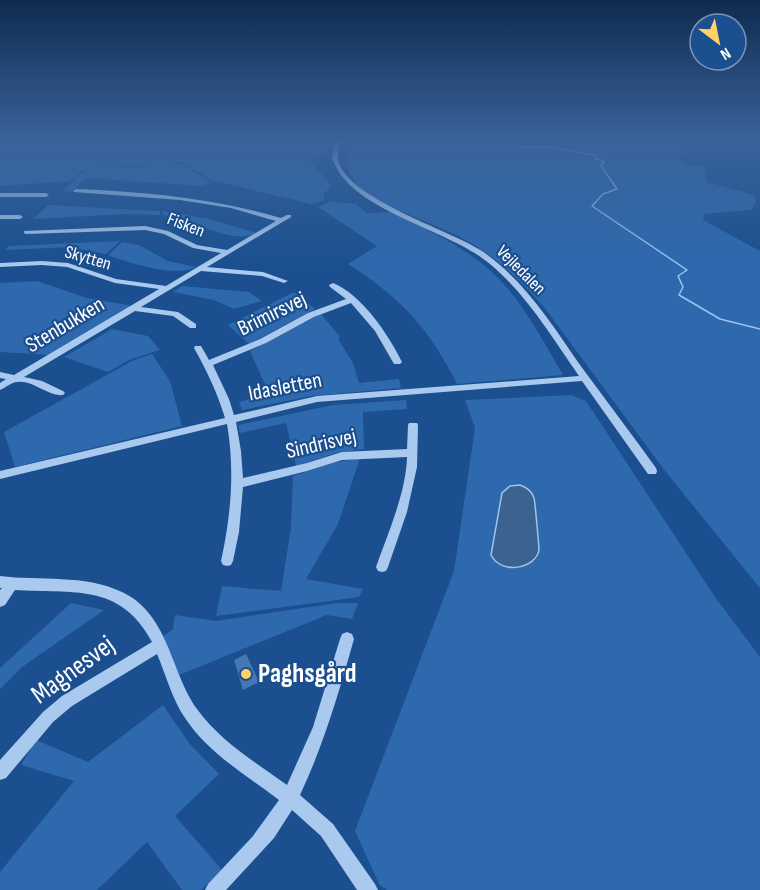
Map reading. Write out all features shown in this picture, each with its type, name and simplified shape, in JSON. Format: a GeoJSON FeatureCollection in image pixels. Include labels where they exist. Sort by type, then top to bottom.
{"type":"FeatureCollection","features":[{"type":"Feature","properties":{"kind":"street","name":"Vejledalen"},"geometry":{"type":"LineString","coordinates":[[350,183],[370,198],[453,237],[490,260],[531,302],[652,471]]}},
{"type":"Feature","properties":{"kind":"street","name":"Stenbukken"},"geometry":{"type":"LineString","coordinates":[[0,387],[285,218],[176,197],[76,191]]}},
{"type":"Feature","properties":{"kind":"street"},"geometry":{"type":"LineString","coordinates":[[0,195],[46,195]]}},
{"type":"Feature","properties":{"kind":"street"},"geometry":{"type":"LineString","coordinates":[[0,217],[20,217]]}},
{"type":"Feature","properties":{"kind":"street","name":"Fisken"},"geometry":{"type":"LineString","coordinates":[[26,232],[144,228],[165,232],[195,247],[227,252]]}},
{"type":"Feature","properties":{"kind":"street","name":"Skytten"},"geometry":{"type":"LineString","coordinates":[[0,266],[42,263],[68,265],[115,281],[168,288]]}},
{"type":"Feature","properties":{"kind":"street"},"geometry":{"type":"LineString","coordinates":[[199,269],[255,273],[284,282]]}},
{"type":"Feature","properties":{"kind":"street","name":"Brimirsvej"},"geometry":{"type":"LineString","coordinates":[[333,285],[352,300],[376,327],[397,362]]}},
{"type":"Feature","properties":{"kind":"street","name":"Brimirsvej"},"geometry":{"type":"LineString","coordinates":[[209,363],[263,341],[311,315],[352,300]]}},
{"type":"Feature","properties":{"kind":"street","name":"Stenbukken"},"geometry":{"type":"LineString","coordinates":[[133,308],[175,314],[193,326]]}},
{"type":"Feature","properties":{"kind":"street"},"geometry":{"type":"LineString","coordinates":[[198,348],[209,363],[231,418],[237,452],[238,484],[235,518],[227,561]]}},
{"type":"Feature","properties":{"kind":"street"},"geometry":{"type":"LineString","coordinates":[[0,375],[17,376]]}},
{"type":"Feature","properties":{"kind":"street","name":"Stenbukken"},"geometry":{"type":"LineString","coordinates":[[17,376],[60,393]]}},
{"type":"Feature","properties":{"kind":"street","name":"Idasletten"},"geometry":{"type":"LineString","coordinates":[[0,475],[231,418],[346,395],[585,378]]}},
{"type":"Feature","properties":{"kind":"street"},"geometry":{"type":"LineString","coordinates":[[382,567],[401,512],[413,453],[413,425]]}},
{"type":"Feature","properties":{"kind":"street","name":"Sindrisvej"},"geometry":{"type":"LineString","coordinates":[[238,484],[342,456],[413,453]]}},
{"type":"Feature","properties":{"kind":"street"},"geometry":{"type":"LineString","coordinates":[[0,601],[6,583],[88,588],[116,596],[143,615],[159,645],[180,695],[208,735],[289,796],[328,831],[369,890]]}},
{"type":"Feature","properties":{"kind":"street"},"geometry":{"type":"LineString","coordinates":[[214,890],[259,843],[283,811],[319,734],[347,639]]}},
{"type":"Feature","properties":{"kind":"street","name":"Magnesvej"},"geometry":{"type":"LineString","coordinates":[[0,772],[48,717],[67,701],[159,645]]}},
{"type":"Feature","properties":{"kind":"shaded area"},"geometry":{"type":"Polygon","coordinates":[[[0,183],[49,183],[0,186],[0,183]]]}},
{"type":"Feature","properties":{"kind":"shaded area"},"geometry":{"type":"Polygon","coordinates":[[[71,183],[81,183],[71,192],[63,191],[71,183]]]}},
{"type":"Feature","properties":{"kind":"shaded area"},"geometry":{"type":"Polygon","coordinates":[[[153,183],[209,183],[204,186],[153,183]]]}},
{"type":"Feature","properties":{"kind":"shaded area"},"geometry":{"type":"Polygon","coordinates":[[[222,183],[329,183],[332,186],[323,194],[325,200],[311,204],[222,183]]]}},
{"type":"Feature","properties":{"kind":"shaded area"},"geometry":{"type":"Polygon","coordinates":[[[356,183],[709,183],[754,195],[756,203],[751,210],[704,214],[703,220],[760,251],[760,588],[665,471],[535,297],[504,267],[482,250],[375,198],[356,183]]]}},
{"type":"Feature","properties":{"kind":"shaded area"},"geometry":{"type":"Polygon","coordinates":[[[330,201],[356,204],[366,213],[399,214],[478,260],[495,275],[523,309],[563,375],[457,384],[436,346],[412,316],[383,289],[348,264],[377,246],[318,207],[330,201]]]}},
{"type":"Feature","properties":{"kind":"shaded area"},"geometry":{"type":"Polygon","coordinates":[[[48,205],[159,211],[161,215],[123,214],[33,219],[48,205]]]}},
{"type":"Feature","properties":{"kind":"shaded area"},"geometry":{"type":"Polygon","coordinates":[[[162,211],[209,219],[257,233],[247,236],[224,234],[163,215],[162,211]]]}},
{"type":"Feature","properties":{"kind":"shaded area"},"geometry":{"type":"Polygon","coordinates":[[[120,241],[106,254],[70,247],[5,250],[9,246],[120,241]]]}},
{"type":"Feature","properties":{"kind":"shaded area"},"geometry":{"type":"Polygon","coordinates":[[[122,242],[139,245],[168,261],[196,267],[177,271],[165,270],[108,255],[122,242]]]}},
{"type":"Feature","properties":{"kind":"shaded area"},"geometry":{"type":"Polygon","coordinates":[[[37,281],[87,298],[133,306],[50,355],[0,352],[0,283],[37,281]]]}},
{"type":"Feature","properties":{"kind":"shaded area"},"geometry":{"type":"Polygon","coordinates":[[[182,286],[249,292],[262,301],[234,309],[214,300],[173,292],[182,286]]]}},
{"type":"Feature","properties":{"kind":"shaded area"},"geometry":{"type":"Polygon","coordinates":[[[294,292],[315,309],[249,344],[228,325],[294,292]]]}},
{"type":"Feature","properties":{"kind":"shaded area"},"geometry":{"type":"Polygon","coordinates":[[[321,314],[340,337],[338,339],[353,363],[359,383],[399,379],[401,388],[311,396],[242,410],[239,402],[269,394],[250,351],[321,314]]]}},
{"type":"Feature","properties":{"kind":"shaded area"},"geometry":{"type":"Polygon","coordinates":[[[112,329],[148,336],[160,350],[129,360],[108,372],[64,357],[112,329]]]}},
{"type":"Feature","properties":{"kind":"shaded area"},"geometry":{"type":"Polygon","coordinates":[[[152,354],[170,381],[182,426],[15,467],[4,432],[132,361],[152,354]]]}},
{"type":"Feature","properties":{"kind":"shaded area"},"geometry":{"type":"Polygon","coordinates":[[[571,395],[586,401],[715,597],[760,657],[760,890],[387,890],[379,884],[355,831],[454,571],[475,428],[465,400],[571,395]]]}},
{"type":"Feature","properties":{"kind":"shaded area"},"geometry":{"type":"Polygon","coordinates":[[[406,400],[407,409],[363,412],[364,449],[336,453],[296,466],[286,423],[240,433],[238,425],[333,405],[406,400]]]}},
{"type":"Feature","properties":{"kind":"shaded area"},"geometry":{"type":"Polygon","coordinates":[[[360,458],[338,524],[306,579],[363,589],[359,597],[216,616],[222,586],[281,591],[291,528],[293,476],[336,462],[360,458]]]}},
{"type":"Feature","properties":{"kind":"shaded area"},"geometry":{"type":"Polygon","coordinates":[[[520,485],[532,493],[534,498],[539,550],[537,556],[525,565],[503,566],[491,555],[502,493],[510,486],[520,485]]]}},
{"type":"Feature","properties":{"kind":"shaded area"},"geometry":{"type":"Polygon","coordinates":[[[71,603],[104,610],[22,667],[0,689],[0,668],[71,603]]]}},
{"type":"Feature","properties":{"kind":"shaded area"},"geometry":{"type":"Polygon","coordinates":[[[337,603],[358,603],[352,619],[327,615],[179,675],[162,637],[173,629],[175,615],[216,621],[337,603]]]}},
{"type":"Feature","properties":{"kind":"shaded area"},"geometry":{"type":"Polygon","coordinates":[[[163,705],[189,743],[219,774],[175,816],[222,870],[201,890],[182,890],[147,842],[97,890],[0,890],[0,872],[74,781],[21,765],[36,740],[88,762],[163,705]]]}},
{"type":"Feature","properties":{"kind":"building","name":"Paghsgård"},"geometry":{"type":"Polygon","coordinates":[[[246,654],[259,682],[243,690],[234,660],[246,654]]]}},
{"type":"Feature","properties":{"kind":"waterway"},"geometry":{"type":"LineString","coordinates":[[613,183],[617,189],[603,194],[592,206],[687,270],[678,276],[683,287],[679,295],[720,319],[760,329]]}},
{"type":"Feature","properties":{"kind":"place","name":"Paghsgård"},"geometry":{"type":"Point","coordinates":[246,674]}}]}
